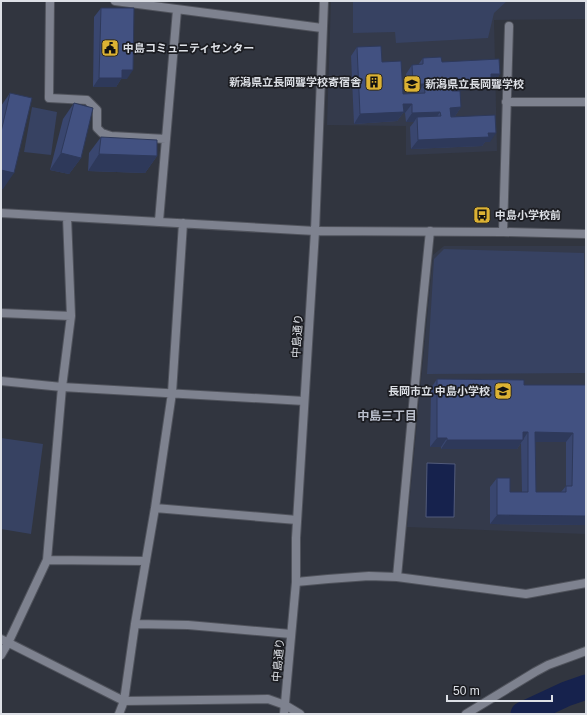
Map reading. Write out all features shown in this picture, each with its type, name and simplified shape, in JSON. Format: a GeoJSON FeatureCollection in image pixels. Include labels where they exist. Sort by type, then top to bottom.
{"type":"FeatureCollection","features":[{"type":"Feature","properties":{"kind":"street"},"geometry":{"type":"LineString","coordinates":[[50,1],[50,98],[87,100],[97,110],[97,128],[102,134],[111,136],[166,139]]}},
{"type":"Feature","properties":{"kind":"street"},"geometry":{"type":"LineString","coordinates":[[115,1],[322,28]]}},
{"type":"Feature","properties":{"kind":"street","name":"中島通り"},"geometry":{"type":"LineString","coordinates":[[284,714],[296,582],[297,520],[315,231],[324,1]]}},
{"type":"Feature","properties":{"kind":"street"},"geometry":{"type":"LineString","coordinates":[[159,221],[177,10]]}},
{"type":"Feature","properties":{"kind":"street"},"geometry":{"type":"LineString","coordinates":[[503,232],[508,26]]}},
{"type":"Feature","properties":{"kind":"street"},"geometry":{"type":"LineString","coordinates":[[506,102],[586,102]]}},
{"type":"Feature","properties":{"kind":"street"},"geometry":{"type":"LineString","coordinates":[[1,213],[315,231],[586,234]]}},
{"type":"Feature","properties":{"kind":"street"},"geometry":{"type":"LineString","coordinates":[[1,655],[5,641],[47,560],[62,387],[71,316],[67,217]]}},
{"type":"Feature","properties":{"kind":"street"},"geometry":{"type":"LineString","coordinates":[[119,714],[124,701],[172,393],[183,223]]}},
{"type":"Feature","properties":{"kind":"street"},"geometry":{"type":"LineString","coordinates":[[397,577],[420,320],[430,232]]}},
{"type":"Feature","properties":{"kind":"street"},"geometry":{"type":"LineString","coordinates":[[1,313],[71,316]]}},
{"type":"Feature","properties":{"kind":"street"},"geometry":{"type":"LineString","coordinates":[[1,381],[62,387],[304,401]]}},
{"type":"Feature","properties":{"kind":"street"},"geometry":{"type":"LineString","coordinates":[[155,508],[297,520]]}},
{"type":"Feature","properties":{"kind":"street"},"geometry":{"type":"LineString","coordinates":[[47,560],[146,561]]}},
{"type":"Feature","properties":{"kind":"street"},"geometry":{"type":"LineString","coordinates":[[296,582],[369,576],[397,577],[526,594],[586,583]]}},
{"type":"Feature","properties":{"kind":"street"},"geometry":{"type":"LineString","coordinates":[[135,624],[188,625],[291,634]]}},
{"type":"Feature","properties":{"kind":"street"},"geometry":{"type":"LineString","coordinates":[[5,641],[124,701],[268,699],[285,705],[300,714]]}},
{"type":"Feature","properties":{"kind":"street"},"geometry":{"type":"LineString","coordinates":[[466,714],[548,665],[586,651]]}},
{"type":"Feature","properties":{"kind":"shaded area","name":"新潟県立長岡聾学校"},"geometry":{"type":"Polygon","coordinates":[[[331,1],[586,1],[586,19],[494,20],[497,151],[406,155],[406,126],[327,125],[331,1]]]}},
{"type":"Feature","properties":{"kind":"shaded area"},"geometry":{"type":"Polygon","coordinates":[[[353,1],[507,1],[494,13],[488,38],[396,43],[395,32],[353,33],[353,1]]]}},
{"type":"Feature","properties":{"kind":"shaded area"},"geometry":{"type":"Polygon","coordinates":[[[32,107],[57,112],[51,155],[24,152],[32,107]]]}},
{"type":"Feature","properties":{"kind":"shaded area","name":"長岡市立 中島小学校"},"geometry":{"type":"Polygon","coordinates":[[[444,246],[586,246],[586,534],[407,527],[433,255],[444,246]]]}},
{"type":"Feature","properties":{"kind":"shaded area"},"geometry":{"type":"Polygon","coordinates":[[[444,249],[584,253],[586,373],[427,374],[434,259],[444,249]]]}},
{"type":"Feature","properties":{"kind":"shaded area"},"geometry":{"type":"Polygon","coordinates":[[[1,438],[43,444],[31,534],[1,529],[1,438]]]}},
{"type":"Feature","properties":{"kind":"shaded area"},"geometry":{"type":"Polygon","coordinates":[[[427,463],[455,464],[454,517],[426,517],[427,463]]]}},
{"type":"Feature","properties":{"kind":"building","name":"中島コミュニティセンター"},"geometry":{"type":"Polygon","coordinates":[[[101,8],[134,8],[133,70],[122,70],[122,78],[99,78],[101,8]]]}},
{"type":"Feature","properties":{"kind":"building"},"geometry":{"type":"Polygon","coordinates":[[[381,46],[382,62],[401,61],[403,94],[425,93],[424,84],[413,84],[412,65],[423,64],[423,58],[441,57],[442,62],[499,59],[500,74],[491,74],[491,80],[452,82],[452,91],[460,91],[461,107],[450,108],[451,117],[495,115],[496,133],[488,133],[489,137],[418,140],[417,117],[441,116],[440,112],[412,113],[412,104],[403,104],[404,112],[360,114],[357,47],[381,46]]]}},
{"type":"Feature","properties":{"kind":"building"},"geometry":{"type":"Polygon","coordinates":[[[10,93],[32,98],[14,173],[1,170],[1,132],[10,93]]]}},
{"type":"Feature","properties":{"kind":"building"},"geometry":{"type":"Polygon","coordinates":[[[74,103],[93,108],[81,158],[61,153],[74,103]]]}},
{"type":"Feature","properties":{"kind":"building"},"geometry":{"type":"Polygon","coordinates":[[[101,137],[157,140],[157,156],[99,154],[101,137]]]}},
{"type":"Feature","properties":{"kind":"building"},"geometry":{"type":"Polygon","coordinates":[[[437,379],[524,380],[524,385],[586,385],[586,516],[497,515],[497,478],[510,478],[510,492],[528,492],[528,432],[523,432],[523,440],[447,440],[447,438],[437,438],[437,379]],[[535,432],[536,492],[566,492],[566,486],[572,486],[573,433],[535,432]]]}},
{"type":"Feature","properties":{"kind":"waterway"},"geometry":{"type":"LineString","coordinates":[[523,714],[566,694],[586,687]]}},
{"type":"Feature","properties":{"kind":"place","name":"中島コミュニティセンター"},"geometry":{"type":"Point","coordinates":[110,48]}},
{"type":"Feature","properties":{"kind":"place","name":"新潟県立長岡聾学校寄宿舎"},"geometry":{"type":"Point","coordinates":[374,82]}},
{"type":"Feature","properties":{"kind":"place","name":"新潟県立長岡聾学校"},"geometry":{"type":"Point","coordinates":[412,84]}},
{"type":"Feature","properties":{"kind":"place","name":"中島小学校前"},"geometry":{"type":"Point","coordinates":[482,215]}},
{"type":"Feature","properties":{"kind":"place","name":"長岡市立 中島小学校"},"geometry":{"type":"Point","coordinates":[503,391]}},
{"type":"Feature","properties":{"kind":"district","name":"中島三丁目"},"geometry":{"type":"Point","coordinates":[387,416]}}]}
